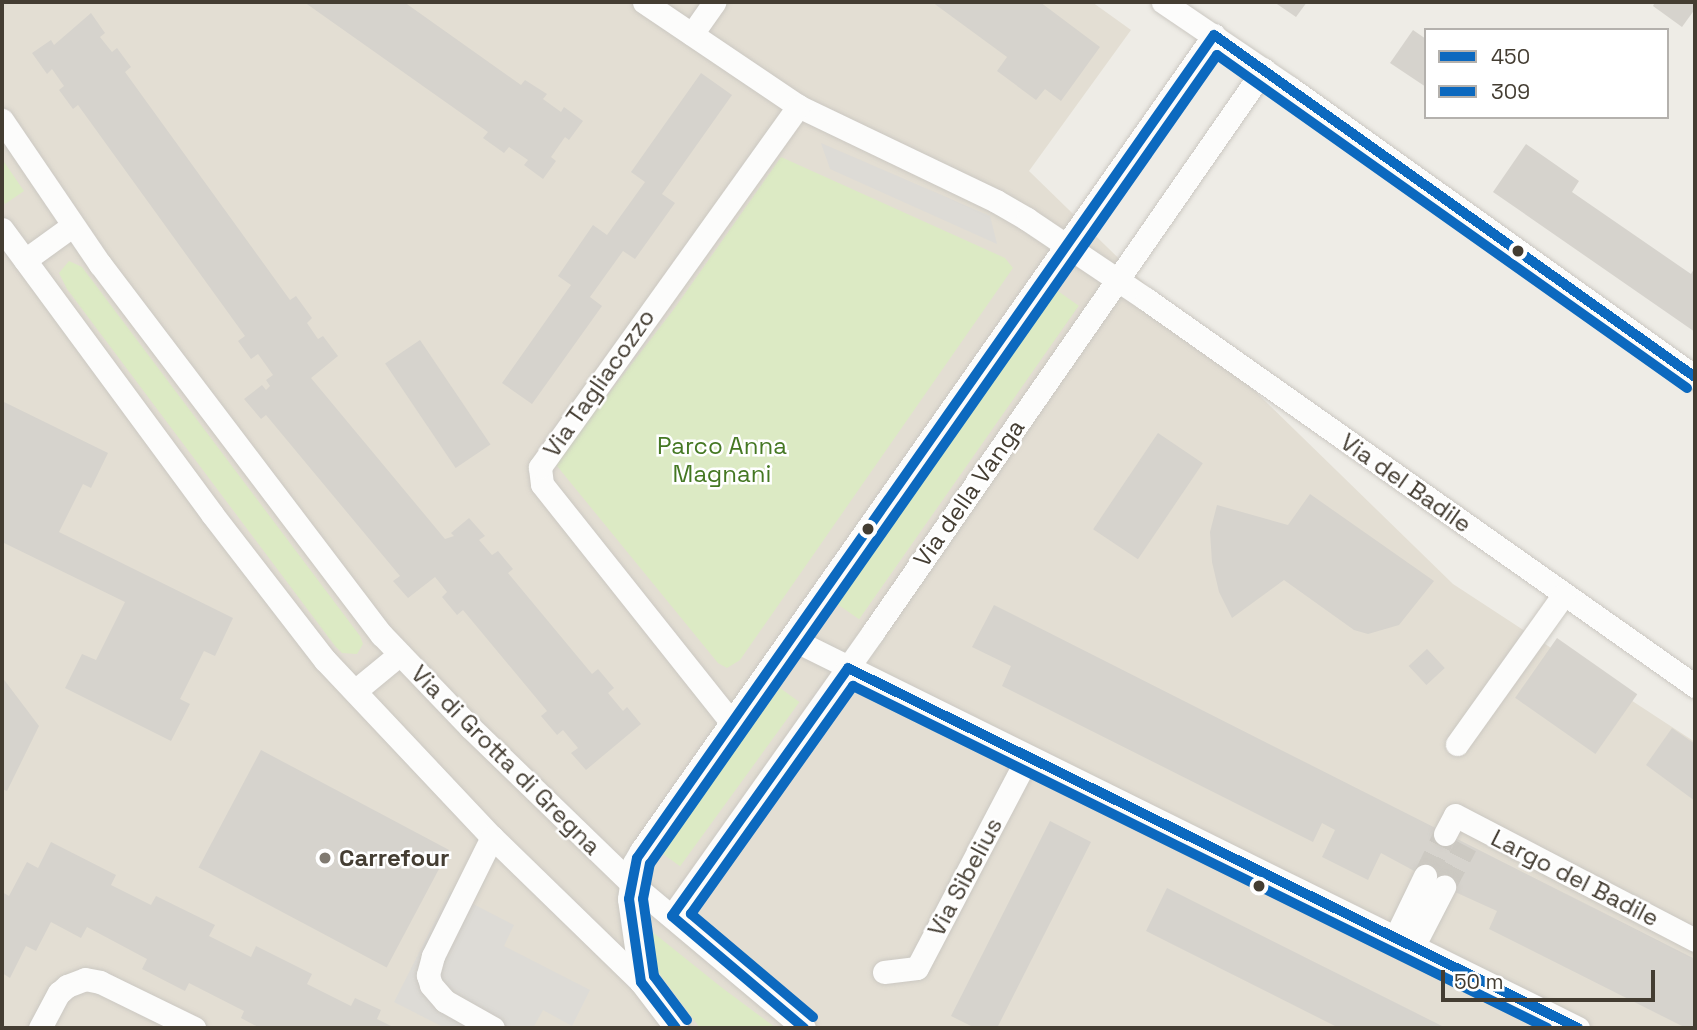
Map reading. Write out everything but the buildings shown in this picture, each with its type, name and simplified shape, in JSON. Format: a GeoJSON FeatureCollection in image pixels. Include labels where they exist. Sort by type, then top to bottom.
{"type":"FeatureCollection","features":[{"type":"Feature","properties":{"kind":"street","name":"Via del Badile"},"geometry":{"type":"LineString","coordinates":[[644,2],[798,106],[1009,208],[1116,279],[1695,686]]}},
{"type":"Feature","properties":{"kind":"street"},"geometry":{"type":"LineString","coordinates":[[692,34],[714,2]]}},
{"type":"Feature","properties":{"kind":"street"},"geometry":{"type":"LineString","coordinates":[[1163,2],[1264,69],[1695,377]]}},
{"type":"Feature","properties":{"kind":"street"},"geometry":{"type":"LineString","coordinates":[[641,982],[629,916],[634,863],[641,851],[1214,35]]}},
{"type":"Feature","properties":{"kind":"street","name":"Via della Vanga"},"geometry":{"type":"LineString","coordinates":[[672,916],[848,668],[1264,69]]}},
{"type":"Feature","properties":{"kind":"street","name":"Via Tagliacozzo"},"geometry":{"type":"LineString","coordinates":[[732,723],[542,484],[540,467],[798,106]]}},
{"type":"Feature","properties":{"kind":"street","name":"Via di Grotta di Gregna"},"geometry":{"type":"LineString","coordinates":[[2,120],[72,226],[296,525],[400,654],[470,727],[631,882],[804,1028]]}},
{"type":"Feature","properties":{"kind":"street"},"geometry":{"type":"LineString","coordinates":[[25,260],[72,226]]}},
{"type":"Feature","properties":{"kind":"street"},"geometry":{"type":"LineString","coordinates":[[2,229],[300,630],[492,836],[641,982],[676,1028]]}},
{"type":"Feature","properties":{"kind":"street"},"geometry":{"type":"LineString","coordinates":[[1457,744],[1564,594]]}},
{"type":"Feature","properties":{"kind":"street"},"geometry":{"type":"LineString","coordinates":[[792,639],[1404,943],[1540,1020],[1578,1028]]}},
{"type":"Feature","properties":{"kind":"street","name":"Via di Grotta di Gregna"},"geometry":{"type":"LineString","coordinates":[[355,691],[400,654]]}},
{"type":"Feature","properties":{"kind":"street","name":"Via Sibelius"},"geometry":{"type":"LineString","coordinates":[[884,972],[917,968],[1028,757]]}},
{"type":"Feature","properties":{"kind":"street","name":"Largo del Badile"},"geometry":{"type":"LineString","coordinates":[[1450,825],[1695,940]]}},
{"type":"Feature","properties":{"kind":"street"},"geometry":{"type":"LineString","coordinates":[[492,836],[433,956],[428,975],[430,985],[445,1001],[493,1028]]}},
{"type":"Feature","properties":{"kind":"street"},"geometry":{"type":"LineString","coordinates":[[1404,943],[1434,882]]}},
{"type":"Feature","properties":{"kind":"street"},"geometry":{"type":"LineString","coordinates":[[40,1028],[59,993],[67,986],[85,979],[100,982],[194,1028]]}},
{"type":"Feature","properties":{"kind":"shaded area"},"geometry":{"type":"Polygon","coordinates":[[[2,2],[1092,2],[1131,30],[1029,171],[1453,584],[1695,742],[1695,1028],[2,1028],[2,2]]]}},
{"type":"Feature","properties":{"kind":"shaded area"},"geometry":{"type":"Polygon","coordinates":[[[821,143],[990,216],[997,244],[830,169],[821,143]]]}},
{"type":"Feature","properties":{"kind":"shaded area"},"geometry":{"type":"Polygon","coordinates":[[[450,892],[514,925],[504,946],[590,990],[572,1026],[543,1010],[533,1028],[445,1028],[394,1002],[450,892]]]}},
{"type":"Feature","properties":{"kind":"green space","name":"Parco Anna Magnani"},"geometry":{"type":"Polygon","coordinates":[[[781,157],[1005,258],[1013,268],[740,660],[727,668],[718,663],[557,466],[559,458],[674,309],[781,157]]]}},
{"type":"Feature","properties":{"kind":"green space"},"geometry":{"type":"Polygon","coordinates":[[[2,159],[24,191],[5,204],[2,199],[2,159]]]}},
{"type":"Feature","properties":{"kind":"green space"},"geometry":{"type":"Polygon","coordinates":[[[69,261],[82,267],[360,636],[363,644],[357,654],[342,653],[335,646],[67,289],[59,273],[69,261]]]}},
{"type":"Feature","properties":{"kind":"green space"},"geometry":{"type":"Polygon","coordinates":[[[1055,289],[1079,306],[859,619],[835,603],[1055,289]]]}},
{"type":"Feature","properties":{"kind":"green space"},"geometry":{"type":"Polygon","coordinates":[[[780,688],[799,702],[680,866],[661,852],[780,688]]]}},
{"type":"Feature","properties":{"kind":"green space"},"geometry":{"type":"Polygon","coordinates":[[[650,930],[776,1028],[700,1028],[653,965],[650,930]]]}},
{"type":"Feature","properties":{"kind":"tunnel"},"geometry":{"type":"LineString","coordinates":[[1425,876],[1445,834]]}},
{"type":"Feature","properties":{"kind":"tunnel"},"geometry":{"type":"LineString","coordinates":[[1444,887],[1466,845]]}},
{"type":"Feature","properties":{"kind":"transit line","name":"450"},"geometry":{"type":"LineString","coordinates":[[676,1028],[641,982],[629,899],[637,858],[1214,35],[1695,377]]}},
{"type":"Feature","properties":{"kind":"transit line","name":"309"},"geometry":{"type":"LineString","coordinates":[[687,1020],[654,976],[643,899],[650,864],[1217,55],[1687,388]]}},
{"type":"Feature","properties":{"kind":"transit line","name":"450"},"geometry":{"type":"LineString","coordinates":[[804,1028],[672,916],[848,668],[1578,1028]]}},
{"type":"Feature","properties":{"kind":"transit line","name":"309"},"geometry":{"type":"LineString","coordinates":[[813,1017],[691,914],[853,686],[1547,1028]]}},
{"type":"Feature","properties":{"kind":"place","name":"Carrefour"},"geometry":{"type":"Point","coordinates":[325,858]}}]}
